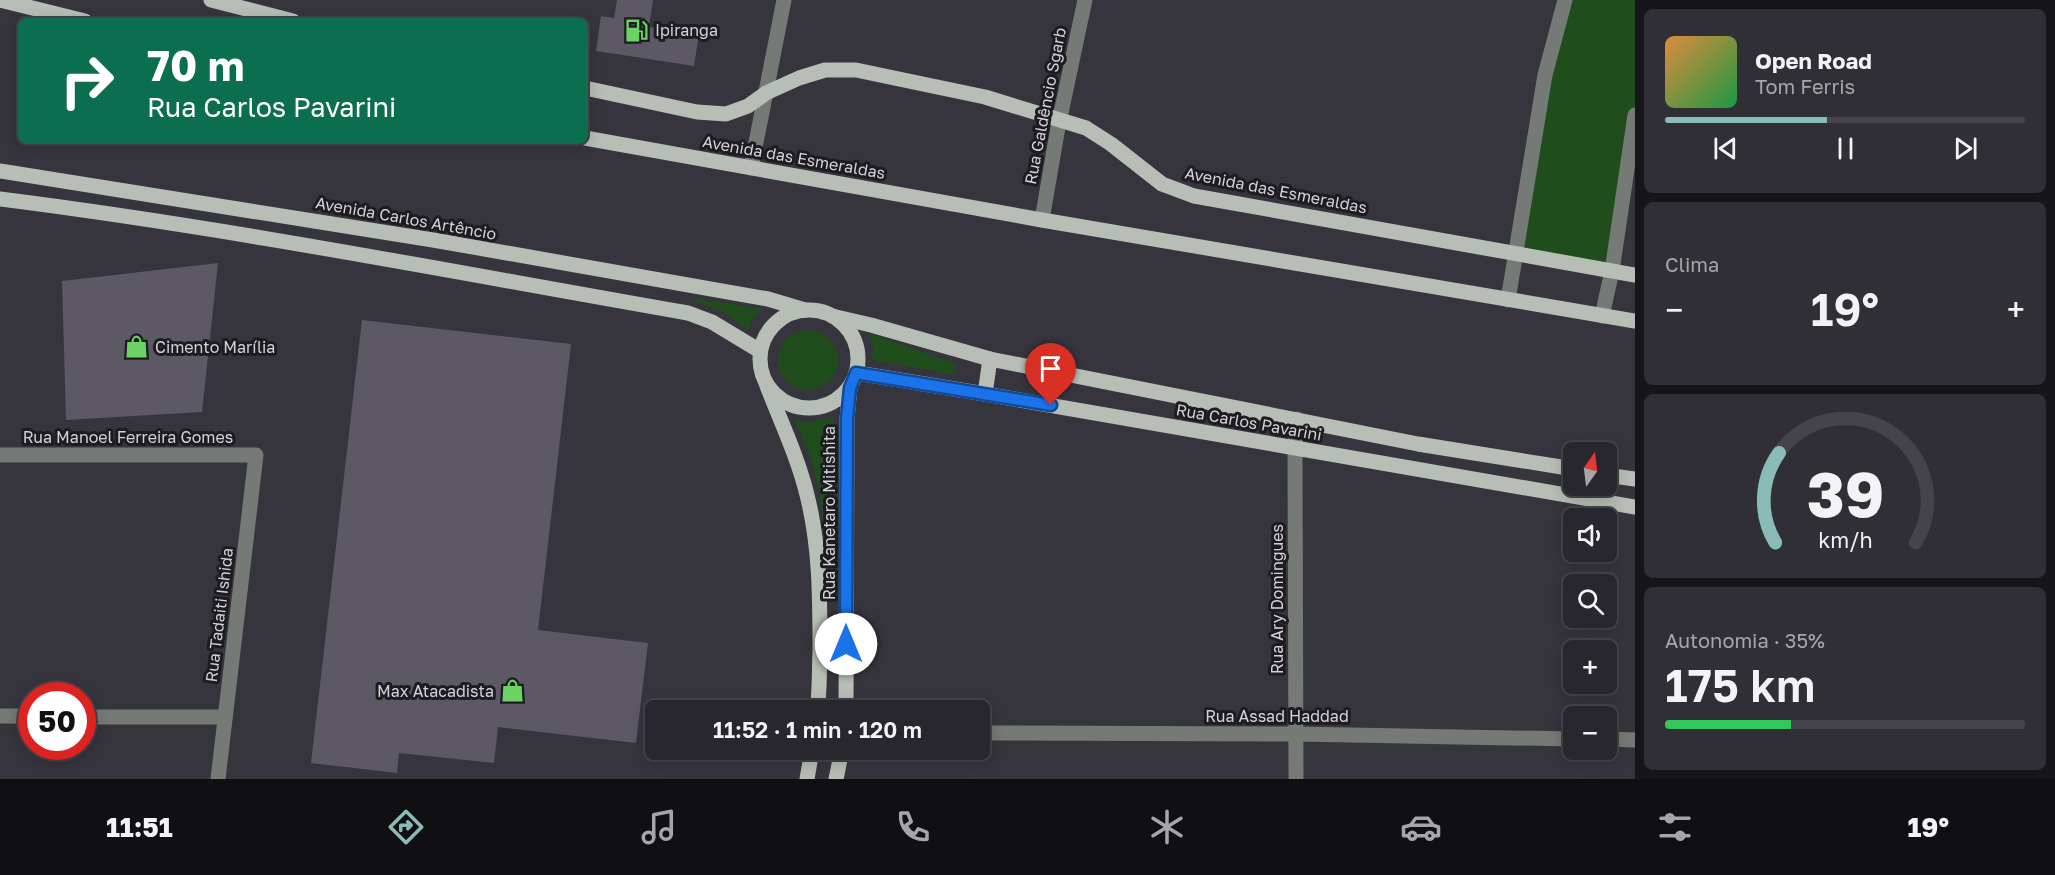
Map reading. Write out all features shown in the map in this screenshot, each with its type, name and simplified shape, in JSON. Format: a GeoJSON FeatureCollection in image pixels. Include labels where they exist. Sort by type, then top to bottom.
{"type":"FeatureCollection","features":[{"type":"Feature","properties":{"kind":"main road"},"geometry":{"type":"LineString","coordinates":[[0,0],[73,18]]}},
{"type":"Feature","properties":{"kind":"main road"},"geometry":{"type":"LineString","coordinates":[[211,0],[281,18]]}},
{"type":"Feature","properties":{"kind":"main road","name":"Avenida das Esmeraldas"},"geometry":{"type":"LineString","coordinates":[[588,89],[697,112],[726,114],[748,106],[766,93],[800,78],[825,70],[856,70],[985,97],[1086,128],[1111,144],[1162,184],[1194,196],[1635,275]]}},
{"type":"Feature","properties":{"kind":"main road","name":"Avenida das Esmeraldas"},"geometry":{"type":"LineString","coordinates":[[588,139],[1041,220],[1635,321]]}},
{"type":"Feature","properties":{"kind":"main road","name":"Avenida Carlos Artêncio"},"geometry":{"type":"LineString","coordinates":[[0,171],[444,242],[768,299],[805,310]]}},
{"type":"Feature","properties":{"kind":"main road"},"geometry":{"type":"LineString","coordinates":[[0,199],[212,231],[688,313],[712,322],[760,351]]}},
{"type":"Feature","properties":{"kind":"main road"},"geometry":{"type":"LineString","coordinates":[[805,310],[819,311],[832,316],[846,326],[855,340],[858,357],[856,373],[850,388],[839,399],[824,406],[808,409],[792,406],[778,398],[767,386],[760,369],[760,351],[765,336],[775,323],[789,314],[805,310]]}},
{"type":"Feature","properties":{"kind":"main road","name":"Rua Carlos Pavarini"},"geometry":{"type":"LineString","coordinates":[[832,316],[990,359],[1418,444],[1563,467]]}},
{"type":"Feature","properties":{"kind":"main road"},"geometry":{"type":"LineString","coordinates":[[984,394],[990,359]]}},
{"type":"Feature","properties":{"kind":"main road","name":"Rua Carlos Pavarini"},"geometry":{"type":"LineString","coordinates":[[856,373],[1635,507]]}},
{"type":"Feature","properties":{"kind":"main road","name":"Rua Kanetaro Mitishita"},"geometry":{"type":"LineString","coordinates":[[767,386],[796,460],[807,494],[814,527],[818,561],[820,622],[818,700]]}},
{"type":"Feature","properties":{"kind":"main road","name":"Rua Kanetaro Mitishita"},"geometry":{"type":"LineString","coordinates":[[846,700],[847,419],[850,388]]}},
{"type":"Feature","properties":{"kind":"main road"},"geometry":{"type":"LineString","coordinates":[[1617,477],[1635,479]]}},
{"type":"Feature","properties":{"kind":"main road"},"geometry":{"type":"LineString","coordinates":[[807,779],[810,760]]}},
{"type":"Feature","properties":{"kind":"main road"},"geometry":{"type":"LineString","coordinates":[[836,779],[840,760]]}},
{"type":"Feature","properties":{"kind":"street"},"geometry":{"type":"LineString","coordinates":[[751,168],[784,0]]}},
{"type":"Feature","properties":{"kind":"street","name":"Rua Galdêncio Sgarb"},"geometry":{"type":"LineString","coordinates":[[1041,220],[1084,0]]}},
{"type":"Feature","properties":{"kind":"street"},"geometry":{"type":"LineString","coordinates":[[1508,300],[1545,75],[1565,0]]}},
{"type":"Feature","properties":{"kind":"street"},"geometry":{"type":"LineString","coordinates":[[1602,316],[1612,271],[1635,115]]}},
{"type":"Feature","properties":{"kind":"street","name":"Rua Ary Domingues"},"geometry":{"type":"LineString","coordinates":[[1296,779],[1294,448],[1297,419]]}},
{"type":"Feature","properties":{"kind":"street","name":"Rua Manoel Ferreira Gomes"},"geometry":{"type":"LineString","coordinates":[[0,455],[256,455]]}},
{"type":"Feature","properties":{"kind":"street","name":"Rua Tadaiti Ishida"},"geometry":{"type":"LineString","coordinates":[[218,779],[256,455]]}},
{"type":"Feature","properties":{"kind":"street"},"geometry":{"type":"LineString","coordinates":[[0,716],[18,716]]}},
{"type":"Feature","properties":{"kind":"street"},"geometry":{"type":"LineString","coordinates":[[96,717],[225,717]]}},
{"type":"Feature","properties":{"kind":"street","name":"Rua Assad Haddad"},"geometry":{"type":"LineString","coordinates":[[990,733],[1296,734],[1563,739]]}},
{"type":"Feature","properties":{"kind":"street"},"geometry":{"type":"LineString","coordinates":[[1617,740],[1635,740]]}},
{"type":"Feature","properties":{"kind":"green space"},"geometry":{"type":"Polygon","coordinates":[[[1565,0],[1635,0],[1635,115],[1612,271],[1514,253],[1565,0]]]}},
{"type":"Feature","properties":{"kind":"green space"},"geometry":{"type":"Polygon","coordinates":[[[694,298],[762,309],[753,318],[748,331],[729,316],[694,301],[694,298]]]}},
{"type":"Feature","properties":{"kind":"green space"},"geometry":{"type":"Polygon","coordinates":[[[802,330],[814,330],[825,335],[833,343],[838,360],[836,372],[825,385],[814,390],[802,390],[791,385],[783,377],[778,366],[778,354],[783,343],[791,335],[802,330]]]}},
{"type":"Feature","properties":{"kind":"green space"},"geometry":{"type":"Polygon","coordinates":[[[868,333],[956,364],[955,375],[872,360],[873,345],[868,333]]]}},
{"type":"Feature","properties":{"kind":"green space"},"geometry":{"type":"Polygon","coordinates":[[[793,418],[806,422],[834,418],[834,569],[829,568],[819,490],[810,455],[793,418]]]}},
{"type":"Feature","properties":{"kind":"building","name":"Ipiranga"},"geometry":{"type":"Polygon","coordinates":[[[617,0],[653,0],[649,27],[699,34],[694,66],[596,51],[601,16],[614,18],[617,0]]]}},
{"type":"Feature","properties":{"kind":"building","name":"Cimento Marília"},"geometry":{"type":"Polygon","coordinates":[[[218,263],[202,412],[66,420],[62,281],[218,263]]]}},
{"type":"Feature","properties":{"kind":"building"},"geometry":{"type":"Polygon","coordinates":[[[362,320],[571,344],[538,630],[648,643],[636,743],[498,727],[494,763],[399,753],[397,773],[311,763],[362,320]]]}},
{"type":"Feature","properties":{"kind":"place","name":"Ipiranga"},"geometry":{"type":"Point","coordinates":[637,30]}},
{"type":"Feature","properties":{"kind":"place","name":"Cimento Marília"},"geometry":{"type":"Point","coordinates":[137,347]}},
{"type":"Feature","properties":{"kind":"place","name":"Max Atacadista"},"geometry":{"type":"Point","coordinates":[512,691]}},
{"type":"Feature","properties":{"kind":"route"},"geometry":{"type":"LineString","coordinates":[[846,644],[847,419],[850,388],[856,373],[1051,405]]}}]}
